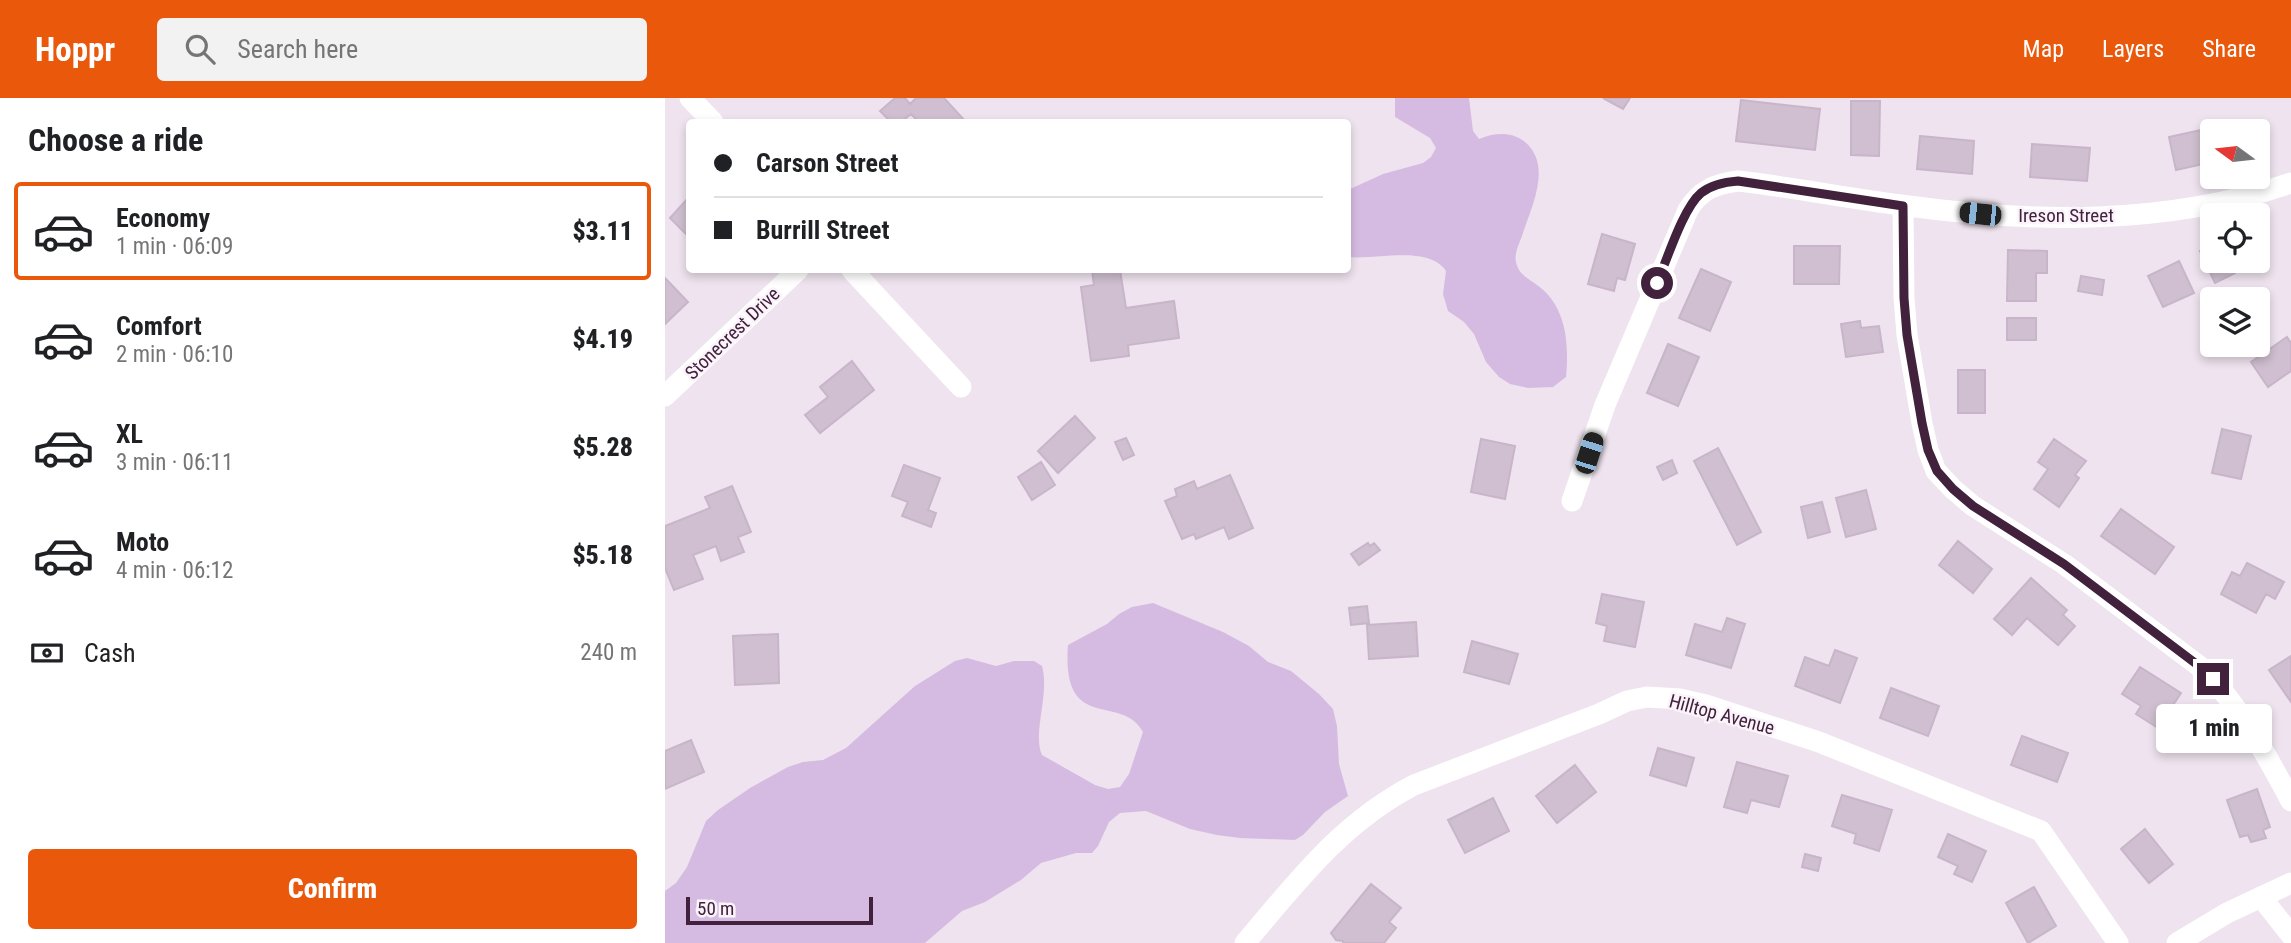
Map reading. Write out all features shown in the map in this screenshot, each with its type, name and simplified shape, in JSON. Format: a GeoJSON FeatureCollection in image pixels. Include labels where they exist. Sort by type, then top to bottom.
{"type":"FeatureCollection","features":[{"type":"Feature","properties":{"kind":"street"},"geometry":{"type":"LineString","coordinates":[[690,98],[710,119]]}},
{"type":"Feature","properties":{"kind":"street","name":"Ireson Street"},"geometry":{"type":"LineString","coordinates":[[1572,501],[1605,405],[1688,210],[1703,191],[1715,185],[1738,181],[1903,206],[1980,214],[2101,217],[2154,213],[2230,200],[2291,183]]}},
{"type":"Feature","properties":{"kind":"street"},"geometry":{"type":"LineString","coordinates":[[1903,206],[1907,335],[1926,441],[1937,471],[1973,506],[2064,564],[2203,669],[2223,689],[2240,712],[2291,801]]}},
{"type":"Feature","properties":{"kind":"street","name":"Stonecrest Drive"},"geometry":{"type":"LineString","coordinates":[[665,396],[795,273]]}},
{"type":"Feature","properties":{"kind":"street"},"geometry":{"type":"LineString","coordinates":[[855,273],[961,387]]}},
{"type":"Feature","properties":{"kind":"street","name":"Hilltop Avenue"},"geometry":{"type":"LineString","coordinates":[[1245,943],[1343,833],[1390,797],[1414,785],[1627,701],[1655,697],[1706,705],[1819,742],[2041,831],[2118,943]]}},
{"type":"Feature","properties":{"kind":"street"},"geometry":{"type":"LineString","coordinates":[[2177,943],[2227,913],[2291,883]]}},
{"type":"Feature","properties":{"kind":"street"},"geometry":{"type":"LineString","coordinates":[[2261,897],[2291,934]]}},
{"type":"Feature","properties":{"kind":"shaded area"},"geometry":{"type":"Polygon","coordinates":[[[1395,98],[1469,98],[1473,131],[1479,139],[1496,134],[1508,135],[1520,138],[1533,152],[1539,175],[1516,259],[1520,271],[1550,297],[1561,317],[1567,353],[1566,377],[1553,387],[1528,388],[1510,384],[1499,377],[1486,362],[1474,334],[1464,322],[1448,311],[1443,294],[1446,271],[1438,263],[1427,258],[1401,255],[1351,257],[1351,189],[1383,174],[1423,163],[1431,157],[1436,148],[1430,138],[1395,117],[1395,98]]]}},
{"type":"Feature","properties":{"kind":"shaded area"},"geometry":{"type":"Polygon","coordinates":[[[1153,603],[1223,632],[1249,646],[1268,662],[1291,671],[1333,709],[1337,726],[1339,764],[1348,796],[1325,812],[1303,835],[1295,840],[1240,838],[1190,829],[1146,811],[1120,813],[1109,822],[1092,853],[1076,853],[1041,863],[1021,880],[985,902],[962,911],[925,943],[665,943],[665,891],[676,883],[687,867],[706,821],[750,788],[788,767],[823,760],[846,748],[915,686],[955,661],[967,658],[996,666],[1014,661],[1034,661],[1042,666],[1044,689],[1039,746],[1042,755],[1095,785],[1108,789],[1120,787],[1129,774],[1143,732],[1133,720],[1121,714],[1083,702],[1074,691],[1068,673],[1068,645],[1132,607],[1153,603]]]}},
{"type":"Feature","properties":{"kind":"building"},"geometry":{"type":"Polygon","coordinates":[[[895,98],[905,98],[910,104],[916,98],[944,98],[963,119],[916,119],[911,114],[905,119],[888,119],[880,111],[895,98]]]}},
{"type":"Feature","properties":{"kind":"building"},"geometry":{"type":"Polygon","coordinates":[[[1603,98],[1630,98],[1623,109],[1603,98]]]}},
{"type":"Feature","properties":{"kind":"building"},"geometry":{"type":"Polygon","coordinates":[[[1741,100],[1820,109],[1815,150],[1736,141],[1741,100]]]}},
{"type":"Feature","properties":{"kind":"building"},"geometry":{"type":"Polygon","coordinates":[[[1851,101],[1880,101],[1879,156],[1851,155],[1851,101]]]}},
{"type":"Feature","properties":{"kind":"building"},"geometry":{"type":"Polygon","coordinates":[[[2200,130],[2200,165],[2176,170],[2169,137],[2200,130]]]}},
{"type":"Feature","properties":{"kind":"building"},"geometry":{"type":"Polygon","coordinates":[[[1920,136],[1974,141],[1972,174],[1917,169],[1920,136]]]}},
{"type":"Feature","properties":{"kind":"building"},"geometry":{"type":"Polygon","coordinates":[[[2032,144],[2090,148],[2087,181],[2030,177],[2032,144]]]}},
{"type":"Feature","properties":{"kind":"building"},"geometry":{"type":"Polygon","coordinates":[[[686,200],[686,234],[670,218],[686,200]]]}},
{"type":"Feature","properties":{"kind":"building"},"geometry":{"type":"Polygon","coordinates":[[[1602,234],[1635,244],[1625,280],[1617,278],[1614,291],[1588,284],[1602,234]]]}},
{"type":"Feature","properties":{"kind":"building"},"geometry":{"type":"Polygon","coordinates":[[[1794,246],[1840,246],[1839,284],[1794,284],[1794,246]]]}},
{"type":"Feature","properties":{"kind":"building"},"geometry":{"type":"Polygon","coordinates":[[[2008,250],[2047,251],[2047,273],[2036,273],[2036,301],[2007,301],[2008,250]]]}},
{"type":"Feature","properties":{"kind":"building"},"geometry":{"type":"Polygon","coordinates":[[[2179,261],[2194,293],[2163,307],[2148,276],[2179,261]]]}},
{"type":"Feature","properties":{"kind":"building"},"geometry":{"type":"Polygon","coordinates":[[[1701,269],[1731,282],[1710,331],[1679,318],[1701,269]]]}},
{"type":"Feature","properties":{"kind":"building"},"geometry":{"type":"Polygon","coordinates":[[[1092,273],[1120,273],[1126,308],[1174,301],[1179,338],[1128,345],[1129,356],[1091,361],[1081,287],[1094,285],[1092,273]]]}},
{"type":"Feature","properties":{"kind":"building"},"geometry":{"type":"Polygon","coordinates":[[[2210,273],[2235,273],[2215,283],[2210,273]]]}},
{"type":"Feature","properties":{"kind":"building"},"geometry":{"type":"Polygon","coordinates":[[[2081,276],[2104,280],[2102,295],[2078,291],[2081,276]]]}},
{"type":"Feature","properties":{"kind":"building"},"geometry":{"type":"Polygon","coordinates":[[[665,278],[688,302],[665,324],[665,278]]]}},
{"type":"Feature","properties":{"kind":"building"},"geometry":{"type":"Polygon","coordinates":[[[2007,318],[2036,318],[2036,340],[2007,340],[2007,318]]]}},
{"type":"Feature","properties":{"kind":"building"},"geometry":{"type":"Polygon","coordinates":[[[1860,321],[1861,328],[1879,326],[1883,352],[1846,357],[1841,324],[1860,321]]]}},
{"type":"Feature","properties":{"kind":"building"},"geometry":{"type":"Polygon","coordinates":[[[2287,337],[2291,343],[2291,371],[2268,387],[2251,362],[2258,357],[2270,357],[2270,349],[2287,337]]]}},
{"type":"Feature","properties":{"kind":"building"},"geometry":{"type":"Polygon","coordinates":[[[1668,344],[1699,357],[1678,406],[1647,393],[1668,344]]]}},
{"type":"Feature","properties":{"kind":"building"},"geometry":{"type":"Polygon","coordinates":[[[852,361],[874,390],[820,433],[805,415],[828,397],[820,387],[852,361]]]}},
{"type":"Feature","properties":{"kind":"building"},"geometry":{"type":"Polygon","coordinates":[[[1958,370],[1985,370],[1985,413],[1958,413],[1958,370]]]}},
{"type":"Feature","properties":{"kind":"building"},"geometry":{"type":"Polygon","coordinates":[[[1075,416],[1095,438],[1058,473],[1038,451],[1075,416]]]}},
{"type":"Feature","properties":{"kind":"building"},"geometry":{"type":"Polygon","coordinates":[[[2222,429],[2251,436],[2241,479],[2212,473],[2222,429]]]}},
{"type":"Feature","properties":{"kind":"building"},"geometry":{"type":"Polygon","coordinates":[[[1126,438],[1134,455],[1123,460],[1115,442],[1126,438]]]}},
{"type":"Feature","properties":{"kind":"building"},"geometry":{"type":"Polygon","coordinates":[[[1481,439],[1515,446],[1505,499],[1471,492],[1481,439]]]}},
{"type":"Feature","properties":{"kind":"building"},"geometry":{"type":"Polygon","coordinates":[[[2054,439],[2086,461],[2075,475],[2079,478],[2059,507],[2034,489],[2048,469],[2038,462],[2054,439]]]}},
{"type":"Feature","properties":{"kind":"building"},"geometry":{"type":"Polygon","coordinates":[[[1718,448],[1761,532],[1737,545],[1694,461],[1718,448]]]}},
{"type":"Feature","properties":{"kind":"building"},"geometry":{"type":"Polygon","coordinates":[[[1672,460],[1677,473],[1663,480],[1657,467],[1672,460]]]}},
{"type":"Feature","properties":{"kind":"building"},"geometry":{"type":"Polygon","coordinates":[[[1041,462],[1055,485],[1032,500],[1018,477],[1041,462]]]}},
{"type":"Feature","properties":{"kind":"building"},"geometry":{"type":"Polygon","coordinates":[[[904,465],[940,478],[928,510],[936,513],[931,527],[902,516],[908,502],[892,496],[904,465]]]}},
{"type":"Feature","properties":{"kind":"building"},"geometry":{"type":"Polygon","coordinates":[[[1230,475],[1253,528],[1229,539],[1224,527],[1196,539],[1194,534],[1182,539],[1165,501],[1177,496],[1175,489],[1194,481],[1197,489],[1230,475]]]}},
{"type":"Feature","properties":{"kind":"building"},"geometry":{"type":"Polygon","coordinates":[[[732,486],[751,532],[738,537],[744,552],[721,561],[716,546],[693,555],[703,579],[674,590],[665,568],[665,526],[710,508],[705,497],[732,486]]]}},
{"type":"Feature","properties":{"kind":"building"},"geometry":{"type":"Polygon","coordinates":[[[1866,490],[1876,529],[1846,537],[1836,498],[1866,490]]]}},
{"type":"Feature","properties":{"kind":"building"},"geometry":{"type":"Polygon","coordinates":[[[1822,502],[1830,532],[1808,538],[1801,507],[1822,502]]]}},
{"type":"Feature","properties":{"kind":"building"},"geometry":{"type":"Polygon","coordinates":[[[2121,509],[2174,547],[2155,574],[2101,536],[2121,509]]]}},
{"type":"Feature","properties":{"kind":"building"},"geometry":{"type":"Polygon","coordinates":[[[1958,541],[1992,569],[1973,593],[1939,565],[1958,541]]]}},
{"type":"Feature","properties":{"kind":"building"},"geometry":{"type":"Polygon","coordinates":[[[1368,543],[1370,546],[1374,543],[1380,550],[1359,565],[1351,554],[1368,543]]]}},
{"type":"Feature","properties":{"kind":"building"},"geometry":{"type":"Polygon","coordinates":[[[2247,563],[2284,582],[2275,599],[2266,594],[2256,613],[2221,594],[2232,572],[2240,576],[2247,563]]]}},
{"type":"Feature","properties":{"kind":"building"},"geometry":{"type":"Polygon","coordinates":[[[2031,578],[2067,610],[2063,615],[2075,626],[2058,645],[2027,618],[2012,635],[1994,619],[2031,578]]]}},
{"type":"Feature","properties":{"kind":"building"},"geometry":{"type":"Polygon","coordinates":[[[1602,594],[1644,602],[1635,647],[1604,641],[1607,626],[1596,623],[1602,594]]]}},
{"type":"Feature","properties":{"kind":"building"},"geometry":{"type":"Polygon","coordinates":[[[1367,606],[1369,623],[1351,625],[1349,608],[1367,606]]]}},
{"type":"Feature","properties":{"kind":"building"},"geometry":{"type":"Polygon","coordinates":[[[1727,618],[1745,624],[1731,668],[1686,655],[1695,624],[1722,632],[1727,618]]]}},
{"type":"Feature","properties":{"kind":"building"},"geometry":{"type":"Polygon","coordinates":[[[1416,622],[1418,656],[1369,659],[1367,625],[1416,622]]]}},
{"type":"Feature","properties":{"kind":"building"},"geometry":{"type":"Polygon","coordinates":[[[778,634],[779,683],[735,685],[733,636],[778,634]]]}},
{"type":"Feature","properties":{"kind":"building"},"geometry":{"type":"Polygon","coordinates":[[[1472,641],[1518,654],[1509,684],[1464,672],[1472,641]]]}},
{"type":"Feature","properties":{"kind":"building"},"geometry":{"type":"Polygon","coordinates":[[[1835,650],[1857,658],[1840,703],[1795,686],[1805,657],[1829,666],[1835,650]]]}},
{"type":"Feature","properties":{"kind":"building"},"geometry":{"type":"Polygon","coordinates":[[[2291,656],[2291,702],[2269,670],[2291,656]]]}},
{"type":"Feature","properties":{"kind":"building"},"geometry":{"type":"Polygon","coordinates":[[[2140,667],[2181,693],[2158,728],[2136,714],[2141,706],[2122,694],[2140,667]]]}},
{"type":"Feature","properties":{"kind":"building"},"geometry":{"type":"Polygon","coordinates":[[[1891,688],[1939,706],[1928,736],[1880,718],[1891,688]]]}},
{"type":"Feature","properties":{"kind":"building"},"geometry":{"type":"Polygon","coordinates":[[[2022,736],[2068,753],[2057,782],[2011,765],[2022,736]]]}},
{"type":"Feature","properties":{"kind":"building"},"geometry":{"type":"Polygon","coordinates":[[[691,740],[704,772],[665,789],[665,751],[691,740]]]}},
{"type":"Feature","properties":{"kind":"building"},"geometry":{"type":"Polygon","coordinates":[[[1658,748],[1694,758],[1686,786],[1650,775],[1658,748]]]}},
{"type":"Feature","properties":{"kind":"building"},"geometry":{"type":"Polygon","coordinates":[[[1737,762],[1788,776],[1779,807],[1751,800],[1747,813],[1724,807],[1737,762]]]}},
{"type":"Feature","properties":{"kind":"building"},"geometry":{"type":"Polygon","coordinates":[[[1575,765],[1596,792],[1557,823],[1536,796],[1575,765]]]}},
{"type":"Feature","properties":{"kind":"building"},"geometry":{"type":"Polygon","coordinates":[[[2257,789],[2270,827],[2263,830],[2266,838],[2251,842],[2248,835],[2240,837],[2227,800],[2257,789]]]}},
{"type":"Feature","properties":{"kind":"building"},"geometry":{"type":"Polygon","coordinates":[[[1842,795],[1892,810],[1879,851],[1854,843],[1856,834],[1832,826],[1842,795]]]}},
{"type":"Feature","properties":{"kind":"building"},"geometry":{"type":"Polygon","coordinates":[[[1493,798],[1509,831],[1465,853],[1448,820],[1493,798]]]}},
{"type":"Feature","properties":{"kind":"building"},"geometry":{"type":"Polygon","coordinates":[[[2145,829],[2173,864],[2149,883],[2121,849],[2145,829]]]}},
{"type":"Feature","properties":{"kind":"building"},"geometry":{"type":"Polygon","coordinates":[[[1948,834],[1986,851],[1972,882],[1954,874],[1958,866],[1938,857],[1948,834]]]}},
{"type":"Feature","properties":{"kind":"building"},"geometry":{"type":"Polygon","coordinates":[[[1805,854],[1821,858],[1818,871],[1802,867],[1805,854]]]}},
{"type":"Feature","properties":{"kind":"building"},"geometry":{"type":"Polygon","coordinates":[[[1371,884],[1401,908],[1389,922],[1396,928],[1384,943],[1343,943],[1336,940],[1331,933],[1371,884]]]}},
{"type":"Feature","properties":{"kind":"building"},"geometry":{"type":"Polygon","coordinates":[[[2034,887],[2056,926],[2028,943],[2006,903],[2034,887]]]}},
{"type":"Feature","properties":{"kind":"route"},"geometry":{"type":"LineString","coordinates":[[1657,283],[1688,210],[1703,191],[1715,185],[1738,181],[1903,206],[1907,335],[1922,423],[1928,450],[1937,471],[1973,506],[2064,564],[2213,679]]}}]}
